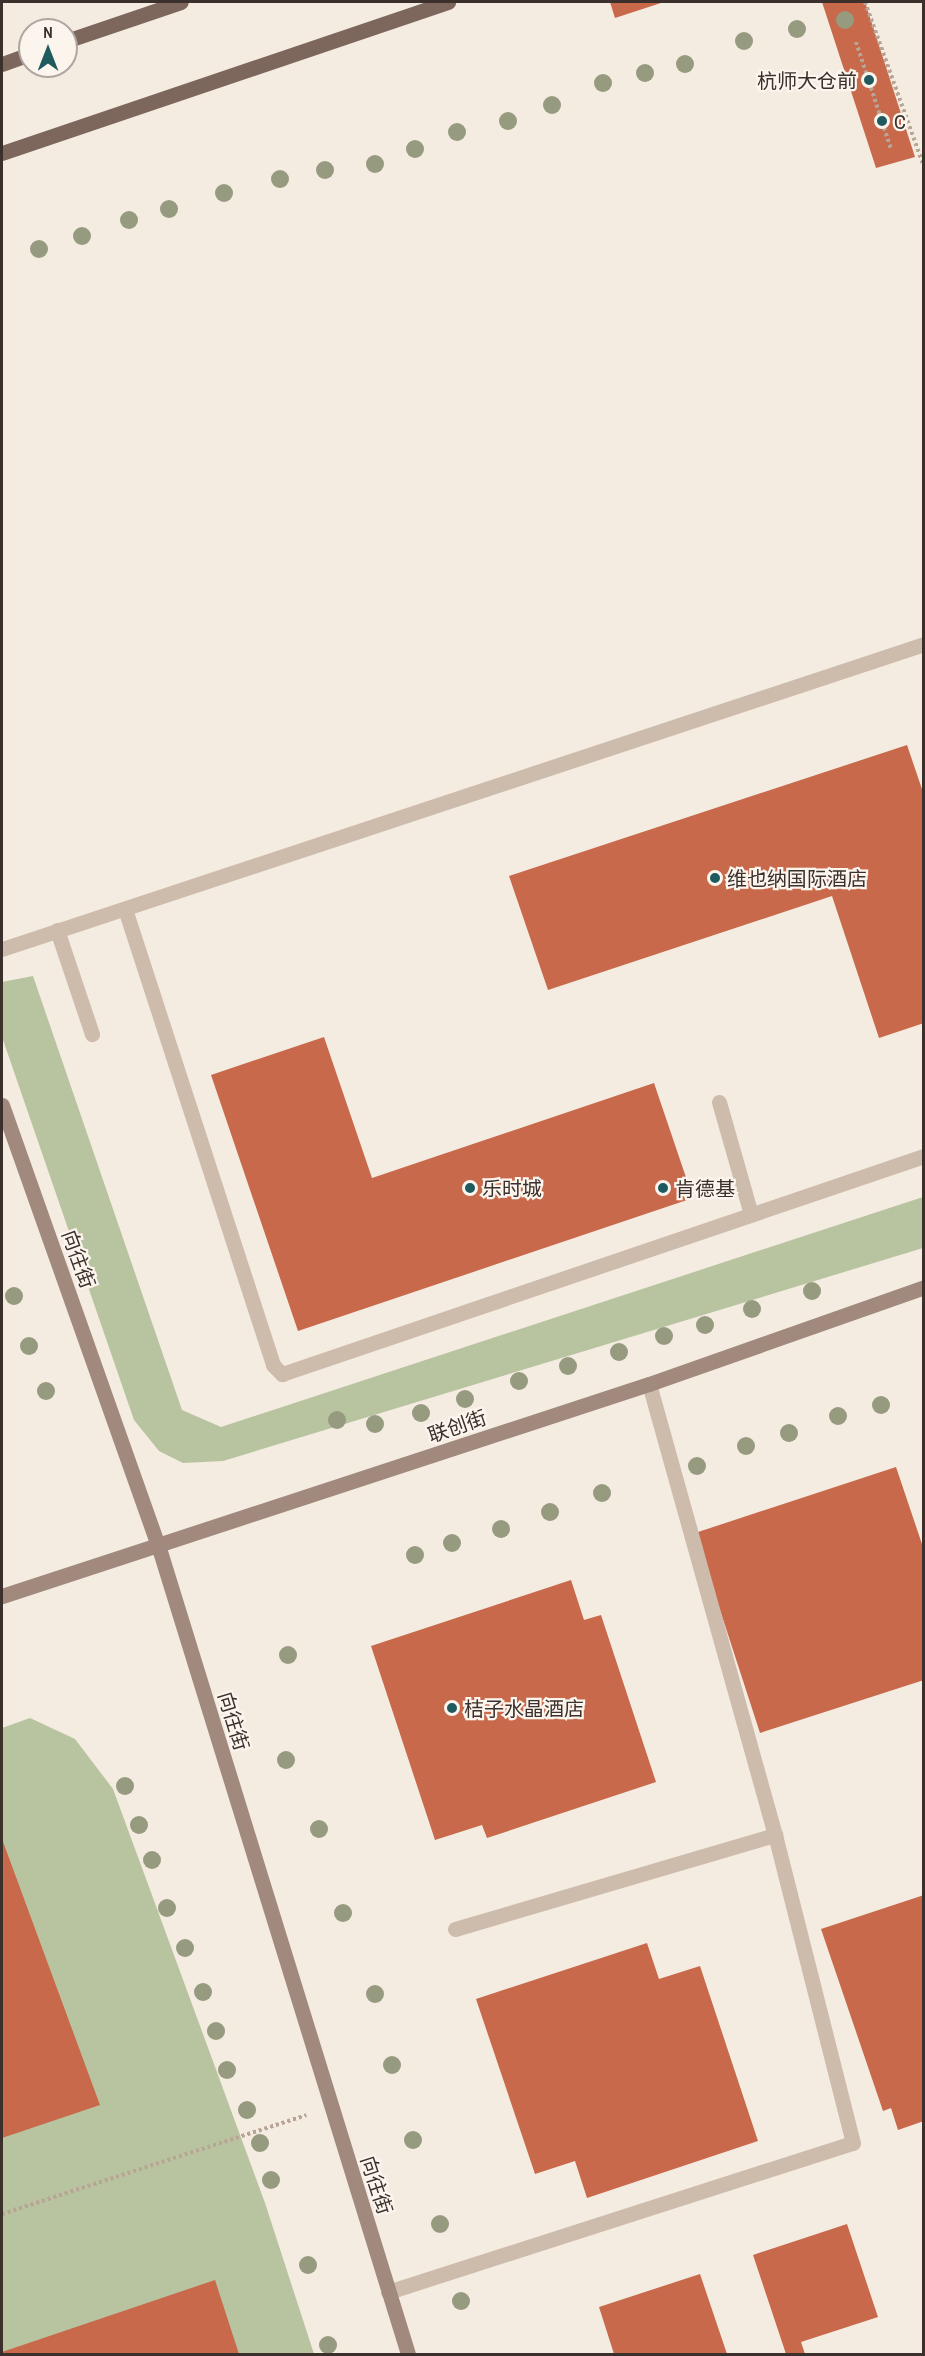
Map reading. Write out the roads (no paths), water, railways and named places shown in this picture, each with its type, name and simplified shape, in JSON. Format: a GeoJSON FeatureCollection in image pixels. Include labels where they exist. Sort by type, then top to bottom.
{"type":"FeatureCollection","features":[{"type":"Feature","properties":{"kind":"main road"},"geometry":{"type":"LineString","coordinates":[[78,37],[181,2]]}},
{"type":"Feature","properties":{"kind":"main road"},"geometry":{"type":"LineString","coordinates":[[2,153],[447,2]]}},
{"type":"Feature","properties":{"kind":"main road"},"geometry":{"type":"LineString","coordinates":[[2,64],[18,58]]}},
{"type":"Feature","properties":{"kind":"street","name":"向往街"},"geometry":{"type":"LineString","coordinates":[[2,1105],[159,1548],[408,2355]]}},
{"type":"Feature","properties":{"kind":"street","name":"联创街"},"geometry":{"type":"LineString","coordinates":[[2,1596],[159,1548],[649,1384],[924,1287]]}},
{"type":"Feature","properties":{"kind":"lane"},"geometry":{"type":"LineString","coordinates":[[2,949],[924,644]]}},
{"type":"Feature","properties":{"kind":"lane"},"geometry":{"type":"LineString","coordinates":[[125,909],[273,1365],[282,1374],[924,1156]]}},
{"type":"Feature","properties":{"kind":"lane"},"geometry":{"type":"LineString","coordinates":[[57,930],[92,1034]]}},
{"type":"Feature","properties":{"kind":"lane"},"geometry":{"type":"LineString","coordinates":[[719,1102],[751,1214]]}},
{"type":"Feature","properties":{"kind":"lane"},"geometry":{"type":"LineString","coordinates":[[388,2292],[854,2143],[775,1835],[649,1384]]}},
{"type":"Feature","properties":{"kind":"lane"},"geometry":{"type":"LineString","coordinates":[[455,1929],[775,1835]]}},
{"type":"Feature","properties":{"kind":"place","name":"杭师大仓前"},"geometry":{"type":"Point","coordinates":[869,80]}},
{"type":"Feature","properties":{"kind":"place","name":"C"},"geometry":{"type":"Point","coordinates":[882,121]}},
{"type":"Feature","properties":{"kind":"place","name":"维也纳国际酒店"},"geometry":{"type":"Point","coordinates":[715,878]}},
{"type":"Feature","properties":{"kind":"place","name":"乐时城"},"geometry":{"type":"Point","coordinates":[470,1188]}},
{"type":"Feature","properties":{"kind":"place","name":"肯德基"},"geometry":{"type":"Point","coordinates":[663,1188]}},
{"type":"Feature","properties":{"kind":"place","name":"桔子水晶酒店"},"geometry":{"type":"Point","coordinates":[452,1708]}}]}
